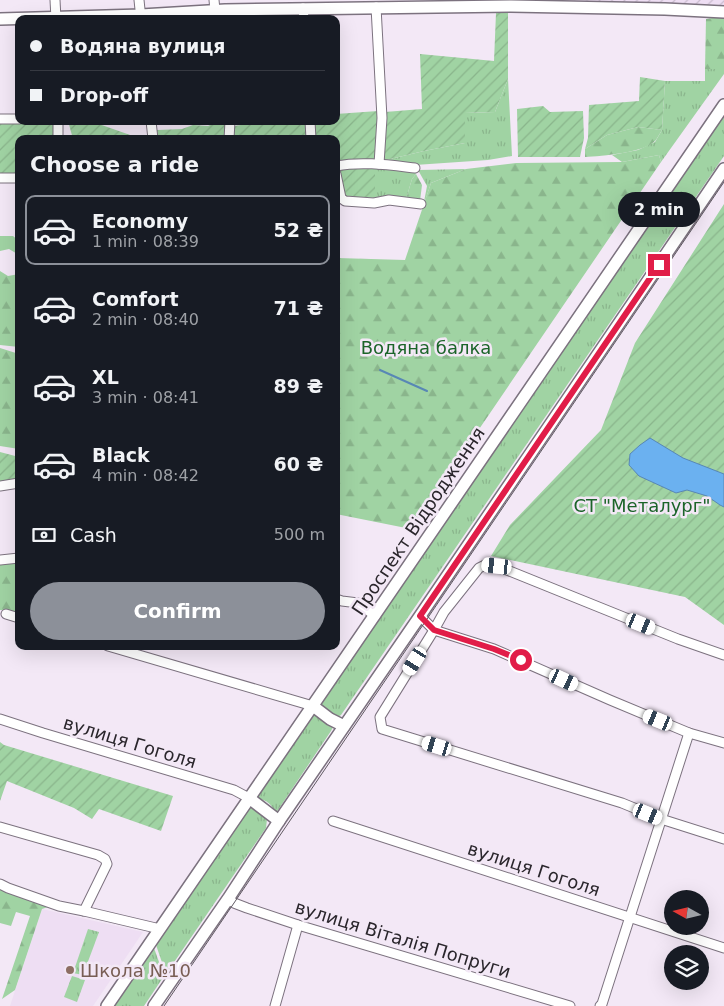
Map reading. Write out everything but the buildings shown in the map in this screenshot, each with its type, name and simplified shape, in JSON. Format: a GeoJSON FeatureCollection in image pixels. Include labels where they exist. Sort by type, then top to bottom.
{"type":"FeatureCollection","features":[{"type":"Feature","properties":{"kind":"main road"},"geometry":{"type":"LineString","coordinates":[[164,15],[220,10],[304,14],[376,7],[522,6],[724,12]]}},
{"type":"Feature","properties":{"kind":"main road"},"geometry":{"type":"LineString","coordinates":[[0,19],[15,19]]}},
{"type":"Feature","properties":{"kind":"main road","name":"Проспект Відродження"},"geometry":{"type":"LineString","coordinates":[[107,1006],[724,105]]}},
{"type":"Feature","properties":{"kind":"main road"},"geometry":{"type":"LineString","coordinates":[[154,1006],[724,169]]}},
{"type":"Feature","properties":{"kind":"main road"},"geometry":{"type":"LineString","coordinates":[[312,706],[344,726]]}},
{"type":"Feature","properties":{"kind":"main road"},"geometry":{"type":"LineString","coordinates":[[249,798],[279,821]]}},
{"type":"Feature","properties":{"kind":"street"},"geometry":{"type":"LineString","coordinates":[[55,0],[56,15]]}},
{"type":"Feature","properties":{"kind":"street"},"geometry":{"type":"LineString","coordinates":[[139,0],[141,15]]}},
{"type":"Feature","properties":{"kind":"street"},"geometry":{"type":"LineString","coordinates":[[376,7],[382,118],[380,164]]}},
{"type":"Feature","properties":{"kind":"street"},"geometry":{"type":"LineString","coordinates":[[0,119],[15,119]]}},
{"type":"Feature","properties":{"kind":"street"},"geometry":{"type":"LineString","coordinates":[[340,165],[380,164],[415,168]]}},
{"type":"Feature","properties":{"kind":"street"},"geometry":{"type":"LineString","coordinates":[[0,178],[15,178]]}},
{"type":"Feature","properties":{"kind":"street"},"geometry":{"type":"LineString","coordinates":[[340,193],[341,198],[345,201],[374,202],[389,200],[421,204]]}},
{"type":"Feature","properties":{"kind":"street"},"geometry":{"type":"LineString","coordinates":[[0,486],[15,484]]}},
{"type":"Feature","properties":{"kind":"street"},"geometry":{"type":"LineString","coordinates":[[0,560],[15,558]]}},
{"type":"Feature","properties":{"kind":"street"},"geometry":{"type":"LineString","coordinates":[[724,655],[678,639],[497,566],[487,564],[478,568],[444,612],[380,717],[382,729],[622,803],[661,819],[724,839]]}},
{"type":"Feature","properties":{"kind":"street"},"geometry":{"type":"LineString","coordinates":[[340,600],[358,603],[374,616]]}},
{"type":"Feature","properties":{"kind":"street"},"geometry":{"type":"LineString","coordinates":[[6,614],[15,617]]}},
{"type":"Feature","properties":{"kind":"street"},"geometry":{"type":"LineString","coordinates":[[420,616],[434,630],[494,649],[689,733],[724,743]]}},
{"type":"Feature","properties":{"kind":"street"},"geometry":{"type":"LineString","coordinates":[[122,650],[312,706]]}},
{"type":"Feature","properties":{"kind":"street","name":"вулиця Гоголя"},"geometry":{"type":"LineString","coordinates":[[0,719],[234,790],[249,798]]}},
{"type":"Feature","properties":{"kind":"street"},"geometry":{"type":"LineString","coordinates":[[600,1006],[631,917],[689,733]]}},
{"type":"Feature","properties":{"kind":"street","name":"вулиця Гоголя"},"geometry":{"type":"LineString","coordinates":[[333,821],[724,948]]}},
{"type":"Feature","properties":{"kind":"street"},"geometry":{"type":"LineString","coordinates":[[0,827],[98,855],[105,859],[107,864],[84,911]]}},
{"type":"Feature","properties":{"kind":"street"},"geometry":{"type":"LineString","coordinates":[[0,884],[59,906],[160,929]]}},
{"type":"Feature","properties":{"kind":"street","name":"вулиця Віталія Попруги"},"geometry":{"type":"LineString","coordinates":[[228,899],[247,908],[298,925],[570,1006]]}},
{"type":"Feature","properties":{"kind":"street"},"geometry":{"type":"LineString","coordinates":[[275,1006],[298,925]]}},
{"type":"Feature","properties":{"kind":"shaded area"},"geometry":{"type":"Polygon","coordinates":[[[564,0],[724,0],[724,5],[594,1],[564,0]]]}},
{"type":"Feature","properties":{"kind":"shaded area","name":"Школа №10"},"geometry":{"type":"Polygon","coordinates":[[[42,909],[143,932],[93,1006],[10,1006],[42,909]]]}},
{"type":"Feature","properties":{"kind":"green space"},"geometry":{"type":"Polygon","coordinates":[[[496,13],[508,13],[508,79],[495,112],[465,113],[465,143],[382,161],[385,112],[422,109],[420,54],[494,61],[496,13]]]}},
{"type":"Feature","properties":{"kind":"green space"},"geometry":{"type":"Polygon","coordinates":[[[724,16],[724,69],[705,69],[706,19],[724,16]]]}},
{"type":"Feature","properties":{"kind":"green space"},"geometry":{"type":"Polygon","coordinates":[[[705,69],[724,69],[724,74],[661,162],[659,155],[622,162],[612,155],[638,150],[655,142],[662,130],[665,81],[705,81],[705,69]]]}},
{"type":"Feature","properties":{"kind":"green space"},"geometry":{"type":"Polygon","coordinates":[[[640,77],[665,81],[662,130],[638,127],[607,135],[585,149],[588,138],[589,105],[639,101],[640,77]]]}},
{"type":"Feature","properties":{"kind":"green space"},"geometry":{"type":"Polygon","coordinates":[[[508,79],[512,156],[488,160],[415,165],[382,161],[465,143],[465,113],[495,112],[508,79]]]}},
{"type":"Feature","properties":{"kind":"green space"},"geometry":{"type":"Polygon","coordinates":[[[543,106],[550,112],[583,111],[584,138],[580,157],[518,157],[517,109],[543,106]]]}},
{"type":"Feature","properties":{"kind":"green space"},"geometry":{"type":"Polygon","coordinates":[[[724,110],[724,156],[341,715],[338,717],[319,708],[320,700],[724,110]]]}},
{"type":"Feature","properties":{"kind":"green space"},"geometry":{"type":"Polygon","coordinates":[[[378,111],[376,161],[340,161],[340,135],[314,135],[314,125],[340,125],[340,114],[378,111]]]}},
{"type":"Feature","properties":{"kind":"green space"},"geometry":{"type":"Polygon","coordinates":[[[0,122],[15,122],[15,125],[53,125],[53,135],[15,135],[15,175],[0,176],[0,122]]]}},
{"type":"Feature","properties":{"kind":"green space"},"geometry":{"type":"Polygon","coordinates":[[[69,125],[102,125],[130,135],[72,135],[69,125]]]}},
{"type":"Feature","properties":{"kind":"green space"},"geometry":{"type":"Polygon","coordinates":[[[193,125],[226,125],[227,135],[158,135],[157,130],[182,129],[193,125]]]}},
{"type":"Feature","properties":{"kind":"green space"},"geometry":{"type":"Polygon","coordinates":[[[306,125],[308,135],[234,135],[234,126],[306,125]]]}},
{"type":"Feature","properties":{"kind":"green space"},"geometry":{"type":"Polygon","coordinates":[[[638,127],[662,130],[656,140],[643,148],[623,153],[585,157],[585,149],[607,135],[638,127]]]}},
{"type":"Feature","properties":{"kind":"green space","name":"Водяна балка"},"geometry":{"type":"Polygon","coordinates":[[[659,155],[661,162],[411,529],[340,515],[340,258],[405,260],[431,183],[466,169],[516,163],[622,162],[659,155]]]}},
{"type":"Feature","properties":{"kind":"green space"},"geometry":{"type":"Polygon","coordinates":[[[375,167],[414,170],[416,174],[412,179],[406,199],[375,198],[375,167]]]}},
{"type":"Feature","properties":{"kind":"green space"},"geometry":{"type":"Polygon","coordinates":[[[375,167],[375,198],[344,197],[340,168],[375,167]]]}},
{"type":"Feature","properties":{"kind":"green space"},"geometry":{"type":"Polygon","coordinates":[[[466,169],[431,183],[423,207],[427,186],[418,170],[466,169]]]}},
{"type":"Feature","properties":{"kind":"green space"},"geometry":{"type":"Polygon","coordinates":[[[416,174],[422,185],[420,201],[406,199],[412,179],[416,174]]]}},
{"type":"Feature","properties":{"kind":"green space","name":"СТ \"Металург\""},"geometry":{"type":"Polygon","coordinates":[[[724,204],[724,625],[685,597],[491,556],[510,525],[601,430],[635,343],[724,204]]]}},
{"type":"Feature","properties":{"kind":"green space"},"geometry":{"type":"Polygon","coordinates":[[[0,236],[15,238],[15,253],[9,249],[0,251],[0,236]]]}},
{"type":"Feature","properties":{"kind":"green space"},"geometry":{"type":"Polygon","coordinates":[[[0,271],[8,276],[15,275],[15,347],[0,345],[0,271]]]}},
{"type":"Feature","properties":{"kind":"green space"},"geometry":{"type":"Polygon","coordinates":[[[0,348],[15,353],[15,448],[0,446],[0,348]]]}},
{"type":"Feature","properties":{"kind":"green space"},"geometry":{"type":"Polygon","coordinates":[[[0,452],[15,456],[15,480],[0,482],[0,452]]]}},
{"type":"Feature","properties":{"kind":"green space"},"geometry":{"type":"Polygon","coordinates":[[[15,560],[15,614],[0,610],[0,562],[15,560]]]}},
{"type":"Feature","properties":{"kind":"green space"},"geometry":{"type":"Polygon","coordinates":[[[313,715],[324,718],[333,727],[276,813],[268,802],[255,797],[313,715]]]}},
{"type":"Feature","properties":{"kind":"green space"},"geometry":{"type":"Polygon","coordinates":[[[0,742],[4,745],[173,796],[161,831],[99,809],[92,819],[74,808],[7,781],[0,801],[0,742]]]}},
{"type":"Feature","properties":{"kind":"green space"},"geometry":{"type":"Polygon","coordinates":[[[250,808],[256,809],[267,819],[266,828],[166,974],[156,945],[244,812],[250,808]]]}},
{"type":"Feature","properties":{"kind":"green space"},"geometry":{"type":"Polygon","coordinates":[[[0,886],[51,906],[42,909],[15,990],[2,999],[30,916],[16,912],[11,926],[0,923],[0,886]]]}},
{"type":"Feature","properties":{"kind":"green space"},"geometry":{"type":"Polygon","coordinates":[[[88,929],[99,932],[83,975],[73,973],[88,929]]]}},
{"type":"Feature","properties":{"kind":"green space"},"geometry":{"type":"Polygon","coordinates":[[[154,948],[164,976],[144,1006],[114,1006],[154,948]]]}},
{"type":"Feature","properties":{"kind":"green space"},"geometry":{"type":"Polygon","coordinates":[[[72,976],[85,980],[77,1002],[64,997],[72,976]]]}},
{"type":"Feature","properties":{"kind":"water"},"geometry":{"type":"Polygon","coordinates":[[[650,438],[683,458],[724,474],[724,507],[707,496],[687,490],[676,493],[639,476],[629,465],[630,454],[650,438]]]}},
{"type":"Feature","properties":{"kind":"waterway"},"geometry":{"type":"LineString","coordinates":[[380,370],[427,391]]}},
{"type":"Feature","properties":{"kind":"tram line"},"geometry":{"type":"LineString","coordinates":[[164,1006],[724,182]]}},
{"type":"Feature","properties":{"kind":"place","name":"Школа №10"},"geometry":{"type":"Point","coordinates":[70,970]}},
{"type":"Feature","properties":{"kind":"route"},"geometry":{"type":"LineString","coordinates":[[521,660],[494,649],[434,630],[420,616],[659,265]]}}]}
